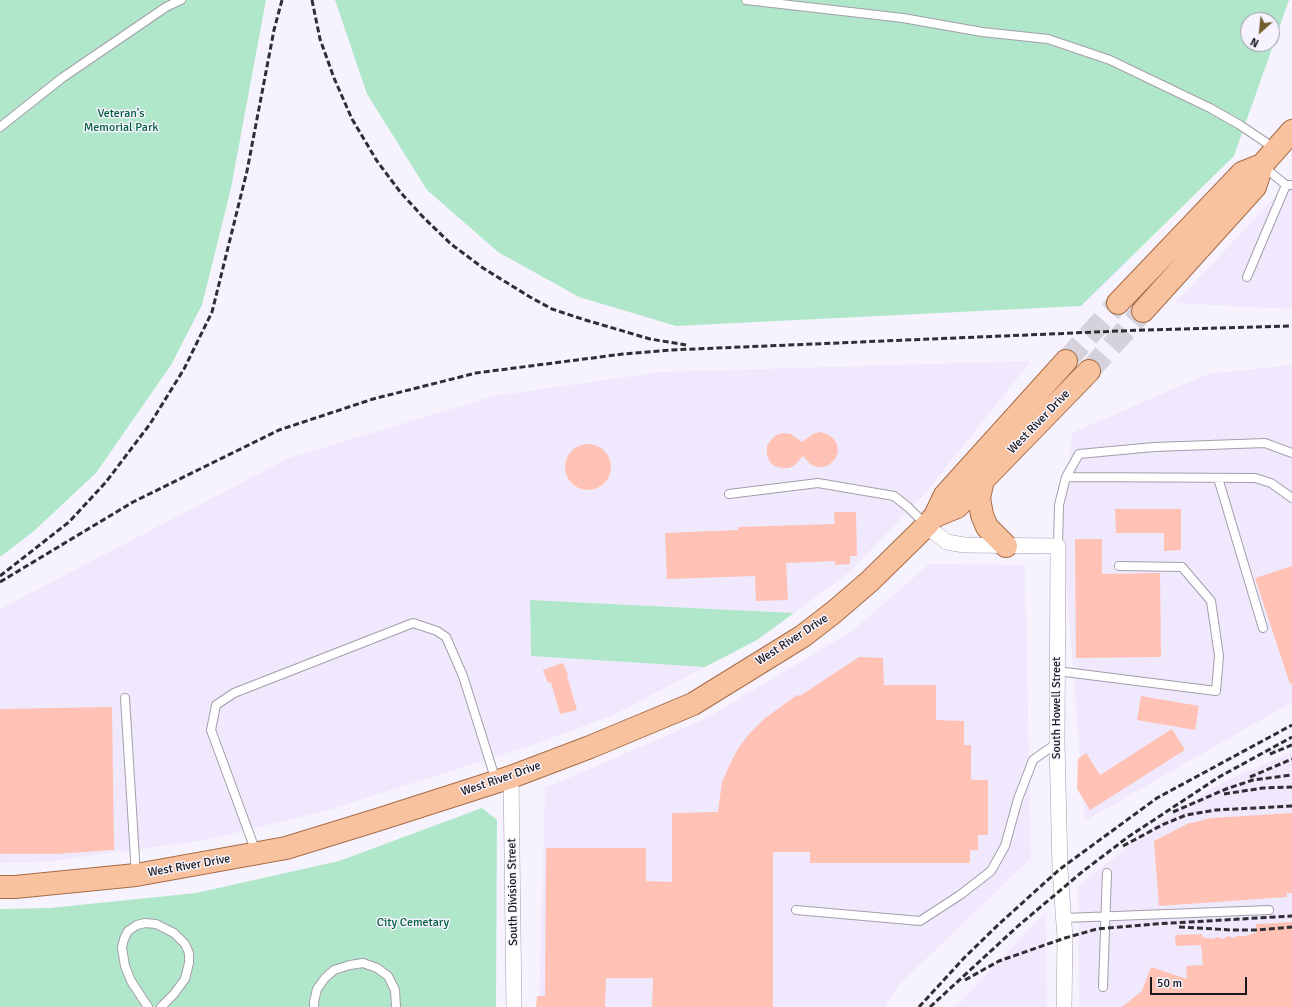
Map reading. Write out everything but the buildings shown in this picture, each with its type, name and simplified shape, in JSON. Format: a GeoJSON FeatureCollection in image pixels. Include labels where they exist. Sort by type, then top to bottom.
{"type":"FeatureCollection","features":[{"type":"Feature","properties":{"kind":"main road"},"geometry":{"type":"LineString","coordinates":[[1143,311],[1255,187],[1269,157],[1292,131]]}},
{"type":"Feature","properties":{"kind":"main road"},"geometry":{"type":"LineString","coordinates":[[1118,303],[1242,173],[1269,157]]}},
{"type":"Feature","properties":{"kind":"main road","name":"West River Drive"},"geometry":{"type":"LineString","coordinates":[[931,521],[945,494],[1066,361]]}},
{"type":"Feature","properties":{"kind":"main road","name":"West River Drive"},"geometry":{"type":"LineString","coordinates":[[0,887],[15,887],[136,875],[286,848],[370,823],[504,779],[590,747],[693,704],[803,636],[834,612],[870,581],[931,521],[957,507],[1089,371]]}},
{"type":"Feature","properties":{"kind":"main road"},"geometry":{"type":"LineString","coordinates":[[983,480],[979,498],[982,515],[987,527],[1006,546]]}},
{"type":"Feature","properties":{"kind":"street"},"geometry":{"type":"LineString","coordinates":[[931,521],[947,542],[964,545],[1058,546]]}},
{"type":"Feature","properties":{"kind":"street","name":"South Howell Street"},"geometry":{"type":"LineString","coordinates":[[1058,546],[1057,743],[1060,869],[1064,918],[1064,1007]]}},
{"type":"Feature","properties":{"kind":"street","name":"South Division Street"},"geometry":{"type":"LineString","coordinates":[[504,779],[514,1007]]}},
{"type":"Feature","properties":{"kind":"lane"},"geometry":{"type":"LineString","coordinates":[[0,127],[62,78],[166,8],[181,0]]}},
{"type":"Feature","properties":{"kind":"lane"},"geometry":{"type":"LineString","coordinates":[[746,0],[903,18],[982,32],[1048,39],[1110,60],[1210,108],[1240,125],[1269,157],[1289,185],[1247,277]]}},
{"type":"Feature","properties":{"kind":"lane"},"geometry":{"type":"LineString","coordinates":[[1058,546],[1059,504],[1066,477],[1079,454],[1154,447],[1265,443],[1292,453]]}},
{"type":"Feature","properties":{"kind":"lane"},"geometry":{"type":"LineString","coordinates":[[1066,477],[1254,478],[1271,483],[1292,498]]}},
{"type":"Feature","properties":{"kind":"lane"},"geometry":{"type":"LineString","coordinates":[[1218,478],[1263,628]]}},
{"type":"Feature","properties":{"kind":"lane"},"geometry":{"type":"LineString","coordinates":[[729,494],[818,483],[894,496],[908,507],[931,521]]}},
{"type":"Feature","properties":{"kind":"lane"},"geometry":{"type":"LineString","coordinates":[[1057,671],[1216,691],[1219,656],[1211,601],[1182,567],[1119,566]]}},
{"type":"Feature","properties":{"kind":"lane"},"geometry":{"type":"LineString","coordinates":[[257,854],[211,730],[216,705],[234,693],[413,623],[437,631],[446,637],[504,779]]}},
{"type":"Feature","properties":{"kind":"lane"},"geometry":{"type":"LineString","coordinates":[[126,698],[136,875]]}},
{"type":"Feature","properties":{"kind":"lane"},"geometry":{"type":"LineString","coordinates":[[796,910],[920,921],[960,896],[991,871],[1005,846],[1018,799],[1033,760],[1057,743]]}},
{"type":"Feature","properties":{"kind":"lane"},"geometry":{"type":"LineString","coordinates":[[1103,987],[1107,874]]}},
{"type":"Feature","properties":{"kind":"lane"},"geometry":{"type":"LineString","coordinates":[[1064,918],[1269,910]]}},
{"type":"Feature","properties":{"kind":"lane"},"geometry":{"type":"LineString","coordinates":[[148,1007],[131,981],[125,966],[122,948],[128,930],[145,923],[156,924],[174,933],[184,944],[189,953],[189,963],[185,979],[174,994],[161,1007]]}},
{"type":"Feature","properties":{"kind":"lane"},"geometry":{"type":"LineString","coordinates":[[314,1007],[317,989],[325,978],[334,970],[363,963],[377,968],[388,976],[395,990],[396,1007]]}},
{"type":"Feature","properties":{"kind":"shaded area"},"geometry":{"type":"Polygon","coordinates":[[[1292,179],[1292,309],[1175,303],[1292,179]]]}},
{"type":"Feature","properties":{"kind":"shaded area"},"geometry":{"type":"Polygon","coordinates":[[[1031,361],[928,490],[851,571],[794,613],[530,600],[531,656],[705,667],[611,716],[532,745],[332,809],[207,840],[45,862],[0,863],[0,609],[289,458],[494,396],[660,372],[1031,361]]]}},
{"type":"Feature","properties":{"kind":"shaded area"},"geometry":{"type":"Polygon","coordinates":[[[1292,365],[1292,702],[1085,821],[1062,529],[1072,433],[1208,374],[1292,365]]]}},
{"type":"Feature","properties":{"kind":"shaded area"},"geometry":{"type":"Polygon","coordinates":[[[929,564],[1025,565],[1031,858],[901,983],[884,1007],[539,1007],[545,788],[705,719],[852,631],[929,564]]]}},
{"type":"Feature","properties":{"kind":"shaded area"},"geometry":{"type":"Polygon","coordinates":[[[1292,752],[1292,1007],[1079,1007],[1078,886],[1155,825],[1223,782],[1292,752]]]}},
{"type":"Feature","properties":{"kind":"shaded area"},"geometry":{"type":"Polygon","coordinates":[[[1046,912],[1047,1007],[955,1007],[1046,912]]]}},
{"type":"Feature","properties":{"kind":"green space","name":"Veteran's Memorial Park"},"geometry":{"type":"Polygon","coordinates":[[[0,0],[266,0],[231,188],[202,305],[171,365],[96,473],[34,531],[0,557],[0,0]]]}},
{"type":"Feature","properties":{"kind":"green space"},"geometry":{"type":"Polygon","coordinates":[[[335,0],[1289,0],[1280,26],[1280,12],[1240,12],[1240,52],[1271,52],[1234,156],[1081,306],[676,326],[579,297],[498,252],[427,190],[367,94],[335,0]]]}},
{"type":"Feature","properties":{"kind":"green space"},"geometry":{"type":"Polygon","coordinates":[[[530,600],[794,613],[757,640],[705,667],[531,656],[530,600]]]}},
{"type":"Feature","properties":{"kind":"green space","name":"City Cemetary"},"geometry":{"type":"Polygon","coordinates":[[[482,808],[497,820],[496,1007],[0,1007],[0,909],[50,908],[196,893],[339,861],[482,808]]]}},
{"type":"Feature","properties":{"kind":"tunnel"},"geometry":{"type":"LineString","coordinates":[[1066,361],[1118,303]]}},
{"type":"Feature","properties":{"kind":"tunnel"},"geometry":{"type":"LineString","coordinates":[[1089,371],[1143,311]]}},
{"type":"Feature","properties":{"kind":"railway"},"geometry":{"type":"LineString","coordinates":[[0,576],[69,522],[106,482],[150,424],[184,369],[212,312],[247,171],[274,30],[282,0]]}},
{"type":"Feature","properties":{"kind":"railway"},"geometry":{"type":"LineString","coordinates":[[312,0],[320,39],[334,78],[352,119],[377,161],[401,193],[451,244],[483,268],[552,309],[650,339],[686,345]]}},
{"type":"Feature","properties":{"kind":"railway"},"geometry":{"type":"LineString","coordinates":[[0,582],[133,502],[279,430],[373,399],[476,373],[623,354],[671,350],[1144,330],[1292,326]]}},
{"type":"Feature","properties":{"kind":"railway"},"geometry":{"type":"LineString","coordinates":[[919,1007],[964,958],[1060,869],[1157,798],[1292,725]]}},
{"type":"Feature","properties":{"kind":"railway"},"geometry":{"type":"LineString","coordinates":[[930,1007],[1018,926],[1082,872],[1128,837],[1219,777],[1292,737]]}},
{"type":"Feature","properties":{"kind":"railway"},"geometry":{"type":"LineString","coordinates":[[1270,754],[1292,745]]}},
{"type":"Feature","properties":{"kind":"railway"},"geometry":{"type":"LineString","coordinates":[[1250,777],[1292,759]]}},
{"type":"Feature","properties":{"kind":"railway"},"geometry":{"type":"LineString","coordinates":[[1173,812],[1226,789],[1253,780],[1292,775]]}},
{"type":"Feature","properties":{"kind":"railway"},"geometry":{"type":"LineString","coordinates":[[1224,794],[1263,788],[1292,787]]}},
{"type":"Feature","properties":{"kind":"railway"},"geometry":{"type":"LineString","coordinates":[[1123,846],[1162,825],[1186,815],[1216,810],[1292,806]]}},
{"type":"Feature","properties":{"kind":"railway"},"geometry":{"type":"LineString","coordinates":[[965,980],[999,961],[1065,938],[1097,929],[1292,916]]}},
{"type":"Feature","properties":{"kind":"railway"},"geometry":{"type":"LineString","coordinates":[[1179,927],[1232,930],[1257,930],[1292,927]]}}]}
